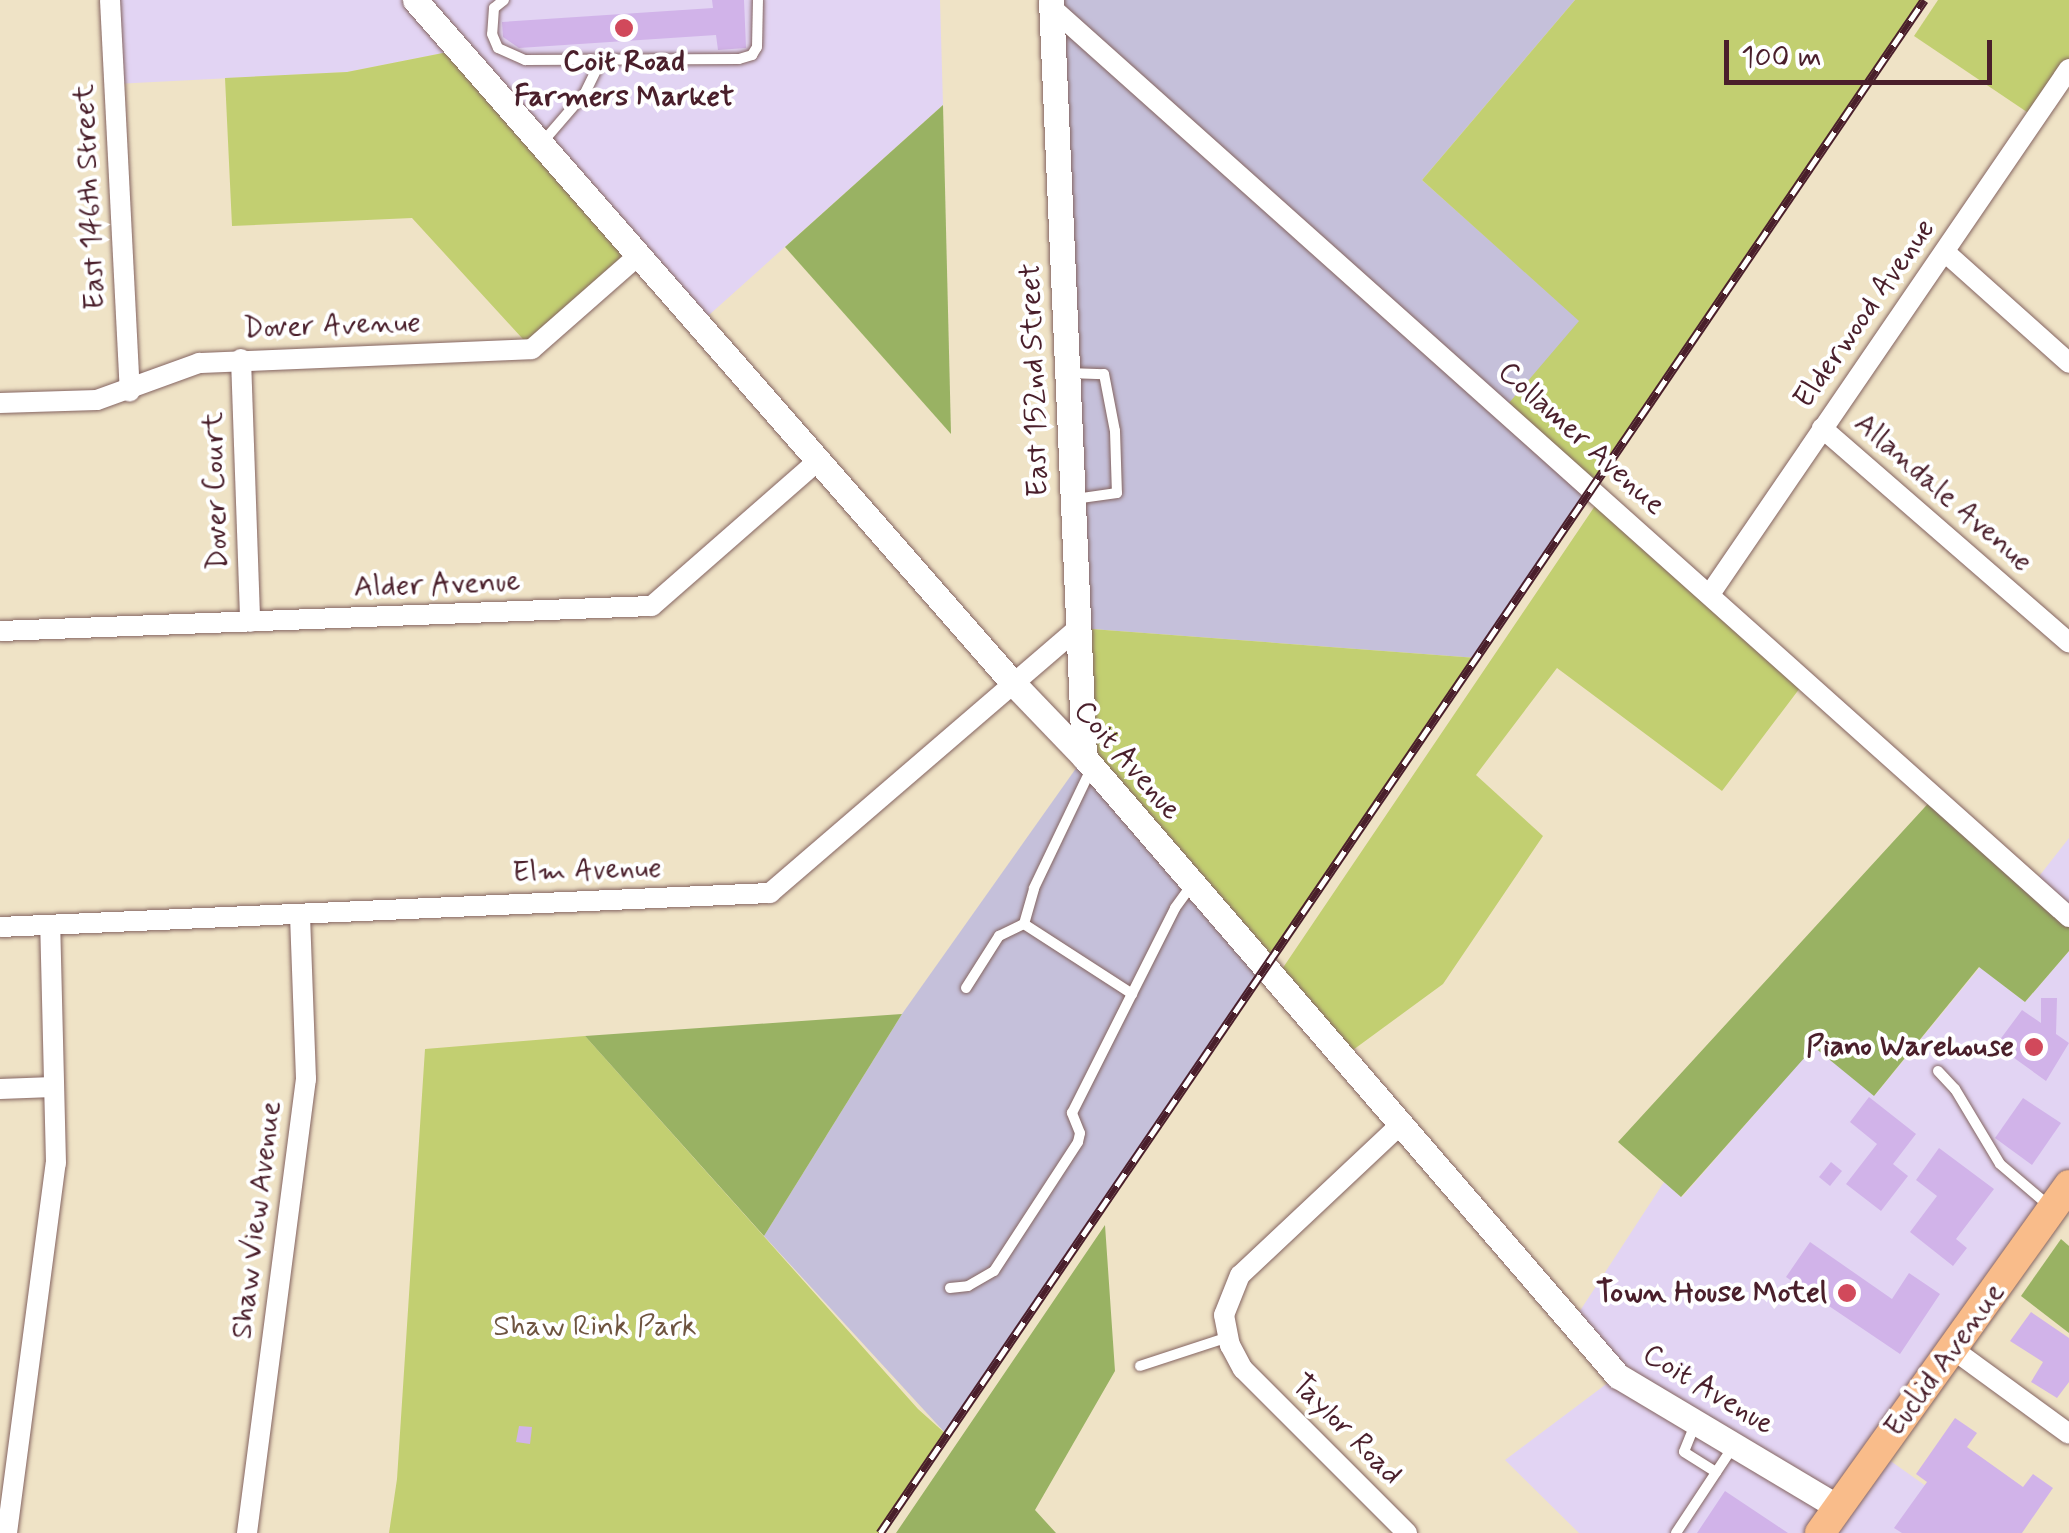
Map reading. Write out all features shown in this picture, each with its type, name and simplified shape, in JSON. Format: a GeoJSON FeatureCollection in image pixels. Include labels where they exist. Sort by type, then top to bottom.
{"type":"FeatureCollection","features":[{"type":"Feature","properties":{"kind":"main road","name":"Euclid Avenue"},"geometry":{"type":"LineString","coordinates":[[1827,1526],[2061,1197]]}},
{"type":"Feature","properties":{"kind":"street","name":"East 146th Street"},"geometry":{"type":"LineString","coordinates":[[110,0],[130,391]]}},
{"type":"Feature","properties":{"kind":"street","name":"Coit Avenue"},"geometry":{"type":"LineString","coordinates":[[415,0],[1012,683],[1088,762],[1618,1376],[1735,1444],[1827,1526]]}},
{"type":"Feature","properties":{"kind":"street","name":"East 152nd Street"},"geometry":{"type":"LineString","coordinates":[[1051,4],[1078,628],[1088,762]]}},
{"type":"Feature","properties":{"kind":"street","name":"Collamer Avenue"},"geometry":{"type":"LineString","coordinates":[[1051,4],[2069,917]]}},
{"type":"Feature","properties":{"kind":"street","name":"Elderwood Avenue"},"geometry":{"type":"LineString","coordinates":[[1710,594],[2069,69]]}},
{"type":"Feature","properties":{"kind":"street"},"geometry":{"type":"LineString","coordinates":[[1946,252],[2069,363]]}},
{"type":"Feature","properties":{"kind":"street","name":"Dover Avenue"},"geometry":{"type":"LineString","coordinates":[[0,403],[97,400],[199,363],[532,349],[638,256]]}},
{"type":"Feature","properties":{"kind":"street","name":"Dover Court"},"geometry":{"type":"LineString","coordinates":[[241,359],[250,622]]}},
{"type":"Feature","properties":{"kind":"street","name":"Allandale Avenue"},"geometry":{"type":"LineString","coordinates":[[1822,428],[2069,644]]}},
{"type":"Feature","properties":{"kind":"street","name":"Alder Avenue"},"geometry":{"type":"LineString","coordinates":[[0,631],[652,606],[820,459]]}},
{"type":"Feature","properties":{"kind":"street","name":"Elm Avenue"},"geometry":{"type":"LineString","coordinates":[[0,927],[770,893],[1078,628]]}},
{"type":"Feature","properties":{"kind":"street","name":"Shaw View Avenue"},"geometry":{"type":"LineString","coordinates":[[247,1533],[306,1078],[300,914]]}},
{"type":"Feature","properties":{"kind":"street"},"geometry":{"type":"LineString","coordinates":[[7,1533],[56,1163],[50,925]]}},
{"type":"Feature","properties":{"kind":"street"},"geometry":{"type":"LineString","coordinates":[[0,1089],[53,1087]]}},
{"type":"Feature","properties":{"kind":"street"},"geometry":{"type":"LineString","coordinates":[[1228,1337],[1226,1300],[1240,1275],[1400,1125]]}},
{"type":"Feature","properties":{"kind":"street","name":"Taylor Road"},"geometry":{"type":"LineString","coordinates":[[1228,1337],[1243,1368],[1407,1533]]}},
{"type":"Feature","properties":{"kind":"street"},"geometry":{"type":"LineString","coordinates":[[1954,1350],[2069,1434]]}},
{"type":"Feature","properties":{"kind":"lane"},"geometry":{"type":"LineString","coordinates":[[504,0],[494,8],[490,19],[498,48],[525,60],[752,55],[757,46],[758,0]]}},
{"type":"Feature","properties":{"kind":"lane"},"geometry":{"type":"LineString","coordinates":[[540,144],[585,93],[601,60]]}},
{"type":"Feature","properties":{"kind":"lane"},"geometry":{"type":"LineString","coordinates":[[1068,373],[1104,374],[1115,431],[1117,493],[1073,499]]}},
{"type":"Feature","properties":{"kind":"lane"},"geometry":{"type":"LineString","coordinates":[[966,988],[999,936],[1024,924],[1034,888],[1088,762]]}},
{"type":"Feature","properties":{"kind":"lane"},"geometry":{"type":"LineString","coordinates":[[950,1288],[968,1286],[994,1271],[1078,1142],[1080,1133],[1072,1113],[1192,884]]}},
{"type":"Feature","properties":{"kind":"lane"},"geometry":{"type":"LineString","coordinates":[[1024,924],[1132,994]]}},
{"type":"Feature","properties":{"kind":"lane"},"geometry":{"type":"LineString","coordinates":[[1938,1071],[1954,1089],[2000,1164],[2061,1197]]}},
{"type":"Feature","properties":{"kind":"lane"},"geometry":{"type":"LineString","coordinates":[[1140,1366],[1228,1337]]}},
{"type":"Feature","properties":{"kind":"lane"},"geometry":{"type":"LineString","coordinates":[[1696,1421],[1684,1452],[1716,1472]]}},
{"type":"Feature","properties":{"kind":"lane"},"geometry":{"type":"LineString","coordinates":[[1676,1533],[1735,1444]]}},
{"type":"Feature","properties":{"kind":"shaded area"},"geometry":{"type":"Polygon","coordinates":[[[110,0],[940,0],[943,105],[699,324],[458,50],[347,72],[115,84],[110,0]]]}},
{"type":"Feature","properties":{"kind":"shaded area"},"geometry":{"type":"Polygon","coordinates":[[[1051,0],[1575,0],[1422,180],[1580,321],[1589,487],[1477,658],[1078,628],[1051,0]]]}},
{"type":"Feature","properties":{"kind":"shaded area"},"geometry":{"type":"Polygon","coordinates":[[[1084,757],[1264,969],[947,1435],[764,1236],[902,1014],[1084,757]]]}},
{"type":"Feature","properties":{"kind":"shaded area"},"geometry":{"type":"Polygon","coordinates":[[[2069,838],[2069,917],[2033,884],[2069,838]]]}},
{"type":"Feature","properties":{"kind":"shaded area"},"geometry":{"type":"Polygon","coordinates":[[[2069,951],[2069,1185],[1878,1452],[1992,1533],[1579,1533],[1505,1460],[1617,1376],[1572,1323],[1664,1182],[1682,1197],[1814,1046],[1875,1095],[1980,967],[2025,1002],[2069,951]]]}},
{"type":"Feature","properties":{"kind":"green space"},"geometry":{"type":"Polygon","coordinates":[[[1575,0],[1924,0],[1589,487],[1503,410],[1579,321],[1422,180],[1575,0]]]}},
{"type":"Feature","properties":{"kind":"green space"},"geometry":{"type":"Polygon","coordinates":[[[1938,0],[2069,0],[2069,69],[2036,118],[1914,36],[1938,0]]]}},
{"type":"Feature","properties":{"kind":"green space"},"geometry":{"type":"Polygon","coordinates":[[[458,50],[638,256],[532,349],[412,218],[232,226],[225,78],[347,72],[458,50]]]}},
{"type":"Feature","properties":{"kind":"green space"},"geometry":{"type":"Polygon","coordinates":[[[943,105],[951,434],[785,247],[943,105]]]}},
{"type":"Feature","properties":{"kind":"green space"},"geometry":{"type":"Polygon","coordinates":[[[1601,497],[1806,680],[1722,791],[1557,668],[1476,775],[1543,836],[1443,984],[1342,1058],[1274,981],[1601,497]]]}},
{"type":"Feature","properties":{"kind":"green space"},"geometry":{"type":"Polygon","coordinates":[[[1078,628],[1477,658],[1264,969],[1084,757],[1078,628]]]}},
{"type":"Feature","properties":{"kind":"green space"},"geometry":{"type":"Polygon","coordinates":[[[1935,796],[2069,917],[2069,951],[2025,1002],[1979,967],[1874,1096],[1814,1047],[1681,1197],[1618,1142],[1935,796]]]}},
{"type":"Feature","properties":{"kind":"green space"},"geometry":{"type":"Polygon","coordinates":[[[902,1014],[764,1236],[585,1036],[902,1014]]]}},
{"type":"Feature","properties":{"kind":"green space","name":"Shaw Rink Park"},"geometry":{"type":"Polygon","coordinates":[[[585,1036],[918,1409],[947,1435],[880,1533],[389,1533],[397,1479],[425,1049],[585,1036]]]}},
{"type":"Feature","properties":{"kind":"green space"},"geometry":{"type":"Polygon","coordinates":[[[1105,1225],[1115,1371],[1035,1510],[1056,1533],[896,1533],[1105,1225]]]}},
{"type":"Feature","properties":{"kind":"green space"},"geometry":{"type":"Polygon","coordinates":[[[2061,1239],[2069,1246],[2069,1333],[2021,1296],[2061,1239]]]}},
{"type":"Feature","properties":{"kind":"building","name":"Coit Road Farmers Market"},"geometry":{"type":"Polygon","coordinates":[[[712,0],[744,0],[746,48],[718,50],[716,35],[519,48],[503,37],[502,22],[713,8],[712,0]]]}},
{"type":"Feature","properties":{"kind":"building","name":"Piano Warehouse"},"geometry":{"type":"Polygon","coordinates":[[[2041,998],[2057,998],[2056,1034],[2069,1043],[2046,1081],[1996,1045],[2022,1010],[2041,1023],[2041,998]]]}},
{"type":"Feature","properties":{"kind":"building"},"geometry":{"type":"Polygon","coordinates":[[[1869,1097],[1916,1134],[1893,1164],[1908,1176],[1881,1211],[1846,1184],[1877,1144],[1850,1122],[1869,1097]]]}},
{"type":"Feature","properties":{"kind":"building"},"geometry":{"type":"Polygon","coordinates":[[[2023,1098],[2061,1123],[2032,1165],[1995,1138],[2023,1098]]]}},
{"type":"Feature","properties":{"kind":"building"},"geometry":{"type":"Polygon","coordinates":[[[1939,1148],[1994,1189],[1956,1239],[1967,1248],[1953,1266],[1910,1232],[1937,1196],[1916,1180],[1939,1148]]]}},
{"type":"Feature","properties":{"kind":"building"},"geometry":{"type":"Polygon","coordinates":[[[1831,1162],[1842,1171],[1830,1186],[1819,1177],[1831,1162]]]}},
{"type":"Feature","properties":{"kind":"building","name":"Town House Motel"},"geometry":{"type":"Polygon","coordinates":[[[1810,1242],[1892,1299],[1909,1273],[1940,1294],[1900,1354],[1786,1277],[1810,1242]]]}},
{"type":"Feature","properties":{"kind":"building"},"geometry":{"type":"Polygon","coordinates":[[[2031,1312],[2069,1338],[2069,1382],[2057,1398],[2031,1382],[2043,1362],[2010,1341],[2031,1312]]]}},
{"type":"Feature","properties":{"kind":"building"},"geometry":{"type":"Polygon","coordinates":[[[1955,1418],[1977,1433],[1967,1447],[2023,1487],[2033,1474],[2053,1488],[2022,1533],[1902,1533],[1894,1528],[1927,1482],[1916,1474],[1955,1418]]]}},
{"type":"Feature","properties":{"kind":"building"},"geometry":{"type":"Polygon","coordinates":[[[519,1426],[532,1427],[530,1444],[516,1442],[519,1426]]]}},
{"type":"Feature","properties":{"kind":"building"},"geometry":{"type":"Polygon","coordinates":[[[1725,1491],[1788,1533],[1697,1533],[1725,1491]]]}},
{"type":"Feature","properties":{"kind":"railway"},"geometry":{"type":"LineString","coordinates":[[880,1533],[1924,0]]}},
{"type":"Feature","properties":{"kind":"place","name":"Coit Road Farmers Market"},"geometry":{"type":"Point","coordinates":[624,28]}},
{"type":"Feature","properties":{"kind":"place","name":"Piano Warehouse"},"geometry":{"type":"Point","coordinates":[2034,1047]}},
{"type":"Feature","properties":{"kind":"place","name":"Town House Motel"},"geometry":{"type":"Point","coordinates":[1847,1293]}}]}
